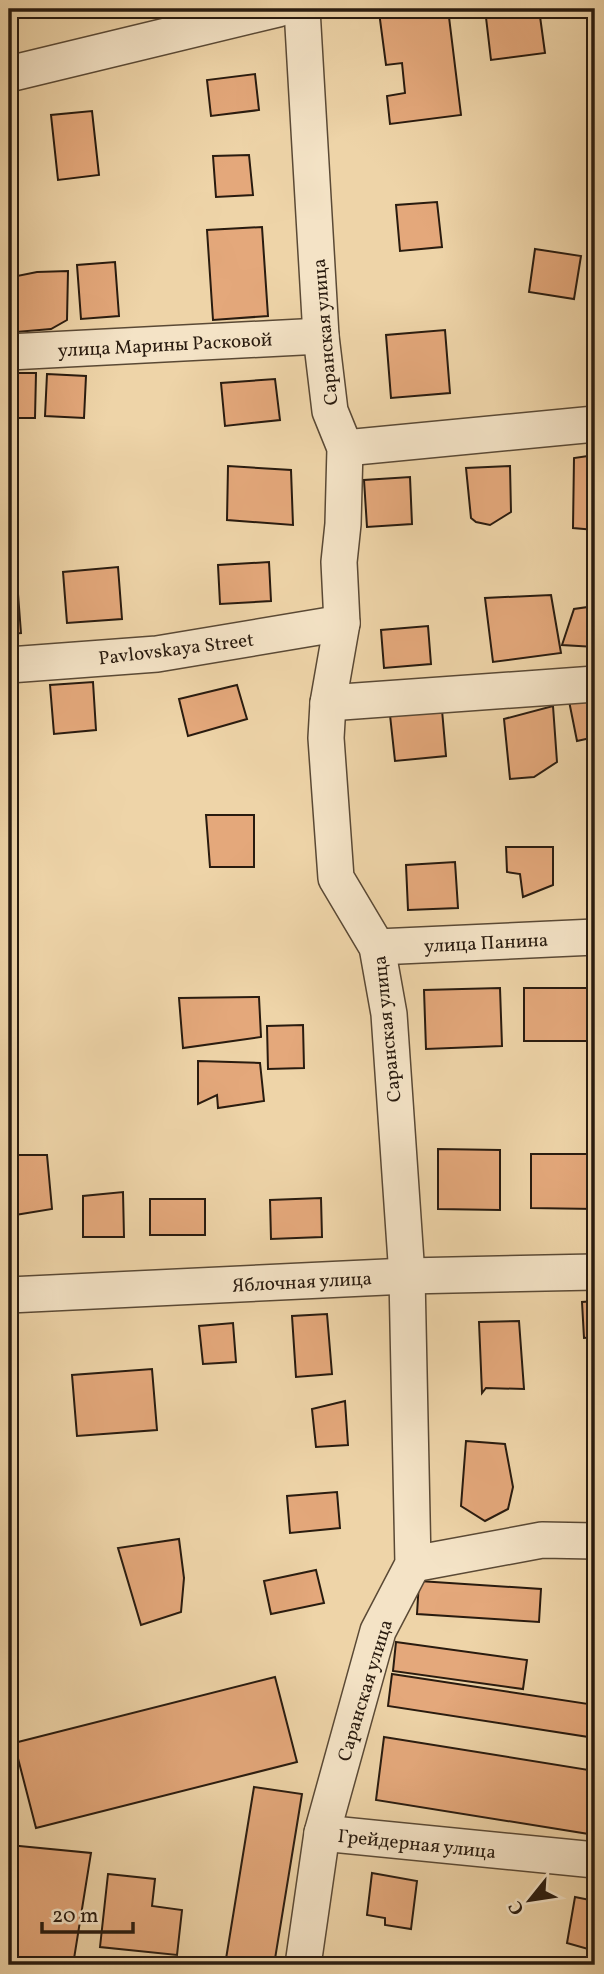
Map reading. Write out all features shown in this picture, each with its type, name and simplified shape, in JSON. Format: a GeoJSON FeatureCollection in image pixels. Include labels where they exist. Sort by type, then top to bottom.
{"type":"FeatureCollection","features":[{"type":"Feature","properties":{"kind":"street"},"geometry":{"type":"LineString","coordinates":[[9,74],[278,9]]}},
{"type":"Feature","properties":{"kind":"street","name":"Саранская улица"},"geometry":{"type":"LineString","coordinates":[[302,9],[321,336],[330,411],[345,448],[339,562],[342,623],[328,703],[326,738],[335,878],[377,947],[388,1014],[408,1276],[413,1564],[378,1631],[322,1833],[303,1965]]}},
{"type":"Feature","properties":{"kind":"street","name":"улица Марины Расковой"},"geometry":{"type":"LineString","coordinates":[[9,352],[321,336]]}},
{"type":"Feature","properties":{"kind":"street"},"geometry":{"type":"LineString","coordinates":[[345,448],[595,424]]}},
{"type":"Feature","properties":{"kind":"street","name":"Pavlovskaya Street"},"geometry":{"type":"LineString","coordinates":[[9,665],[157,654],[342,623]]}},
{"type":"Feature","properties":{"kind":"street"},"geometry":{"type":"LineString","coordinates":[[328,703],[595,684]]}},
{"type":"Feature","properties":{"kind":"street","name":"улица Панина"},"geometry":{"type":"LineString","coordinates":[[377,947],[595,937]]}},
{"type":"Feature","properties":{"kind":"street","name":"Яблочная улица"},"geometry":{"type":"LineString","coordinates":[[9,1295],[408,1276],[595,1272]]}},
{"type":"Feature","properties":{"kind":"street"},"geometry":{"type":"LineString","coordinates":[[413,1564],[542,1540],[595,1541]]}},
{"type":"Feature","properties":{"kind":"street","name":"Грейдерная улица"},"geometry":{"type":"LineString","coordinates":[[322,1833],[595,1860]]}},
{"type":"Feature","properties":{"kind":"building"},"geometry":{"type":"Polygon","coordinates":[[[448,9],[461,115],[390,124],[387,96],[405,93],[402,63],[386,65],[379,12],[448,9]]]}},
{"type":"Feature","properties":{"kind":"building"},"geometry":{"type":"Polygon","coordinates":[[[485,9],[539,9],[545,53],[491,60],[485,9]]]}},
{"type":"Feature","properties":{"kind":"building"},"geometry":{"type":"Polygon","coordinates":[[[255,74],[259,110],[211,116],[207,80],[255,74]]]}},
{"type":"Feature","properties":{"kind":"building"},"geometry":{"type":"Polygon","coordinates":[[[92,111],[99,175],[58,180],[51,115],[92,111]]]}},
{"type":"Feature","properties":{"kind":"building"},"geometry":{"type":"Polygon","coordinates":[[[9,146],[14,183],[9,187],[9,146]]]}},
{"type":"Feature","properties":{"kind":"building"},"geometry":{"type":"Polygon","coordinates":[[[249,155],[253,195],[216,197],[213,156],[249,155]]]}},
{"type":"Feature","properties":{"kind":"building"},"geometry":{"type":"Polygon","coordinates":[[[437,202],[442,247],[400,251],[396,205],[437,202]]]}},
{"type":"Feature","properties":{"kind":"building"},"geometry":{"type":"Polygon","coordinates":[[[262,227],[268,316],[213,320],[207,230],[262,227]]]}},
{"type":"Feature","properties":{"kind":"building"},"geometry":{"type":"Polygon","coordinates":[[[535,249],[581,256],[574,299],[529,292],[535,249]]]}},
{"type":"Feature","properties":{"kind":"building"},"geometry":{"type":"Polygon","coordinates":[[[115,262],[119,316],[81,319],[77,265],[115,262]]]}},
{"type":"Feature","properties":{"kind":"building"},"geometry":{"type":"Polygon","coordinates":[[[68,271],[67,320],[51,329],[16,332],[12,277],[37,272],[68,271]]]}},
{"type":"Feature","properties":{"kind":"building"},"geometry":{"type":"Polygon","coordinates":[[[445,330],[450,393],[391,398],[386,335],[445,330]]]}},
{"type":"Feature","properties":{"kind":"building"},"geometry":{"type":"Polygon","coordinates":[[[9,373],[36,373],[35,418],[9,418],[9,373]]]}},
{"type":"Feature","properties":{"kind":"building"},"geometry":{"type":"Polygon","coordinates":[[[47,374],[86,376],[84,418],[45,416],[47,374]]]}},
{"type":"Feature","properties":{"kind":"building"},"geometry":{"type":"Polygon","coordinates":[[[275,379],[280,420],[225,426],[221,383],[275,379]]]}},
{"type":"Feature","properties":{"kind":"building"},"geometry":{"type":"Polygon","coordinates":[[[595,455],[595,530],[573,528],[574,458],[595,455]]]}},
{"type":"Feature","properties":{"kind":"building"},"geometry":{"type":"Polygon","coordinates":[[[228,466],[291,470],[293,525],[227,520],[228,466]]]}},
{"type":"Feature","properties":{"kind":"building"},"geometry":{"type":"Polygon","coordinates":[[[510,466],[511,512],[490,525],[476,522],[471,518],[466,468],[510,466]]]}},
{"type":"Feature","properties":{"kind":"building"},"geometry":{"type":"Polygon","coordinates":[[[410,477],[412,524],[367,527],[364,480],[410,477]]]}},
{"type":"Feature","properties":{"kind":"building"},"geometry":{"type":"Polygon","coordinates":[[[269,562],[271,601],[220,604],[218,565],[269,562]]]}},
{"type":"Feature","properties":{"kind":"building"},"geometry":{"type":"Polygon","coordinates":[[[118,567],[122,619],[67,623],[63,572],[118,567]]]}},
{"type":"Feature","properties":{"kind":"building"},"geometry":{"type":"Polygon","coordinates":[[[17,581],[21,633],[9,634],[9,582],[17,581]]]}},
{"type":"Feature","properties":{"kind":"building"},"geometry":{"type":"Polygon","coordinates":[[[551,595],[561,653],[493,662],[485,598],[551,595]]]}},
{"type":"Feature","properties":{"kind":"building"},"geometry":{"type":"Polygon","coordinates":[[[595,606],[595,647],[562,645],[574,609],[595,606]]]}},
{"type":"Feature","properties":{"kind":"building"},"geometry":{"type":"Polygon","coordinates":[[[428,626],[431,664],[384,668],[381,630],[428,626]]]}},
{"type":"Feature","properties":{"kind":"building"},"geometry":{"type":"Polygon","coordinates":[[[93,682],[96,730],[54,734],[50,685],[93,682]]]}},
{"type":"Feature","properties":{"kind":"building"},"geometry":{"type":"Polygon","coordinates":[[[237,685],[247,719],[188,736],[179,699],[237,685]]]}},
{"type":"Feature","properties":{"kind":"building"},"geometry":{"type":"Polygon","coordinates":[[[595,695],[595,737],[577,741],[569,701],[595,695]]]}},
{"type":"Feature","properties":{"kind":"building"},"geometry":{"type":"Polygon","coordinates":[[[553,706],[557,762],[534,777],[510,779],[504,719],[553,706]]]}},
{"type":"Feature","properties":{"kind":"building"},"geometry":{"type":"Polygon","coordinates":[[[442,710],[446,756],[395,761],[390,715],[442,710]]]}},
{"type":"Feature","properties":{"kind":"building"},"geometry":{"type":"Polygon","coordinates":[[[206,815],[254,815],[254,867],[210,867],[206,815]]]}},
{"type":"Feature","properties":{"kind":"building"},"geometry":{"type":"Polygon","coordinates":[[[506,847],[553,847],[553,885],[523,897],[520,874],[507,872],[506,847]]]}},
{"type":"Feature","properties":{"kind":"building"},"geometry":{"type":"Polygon","coordinates":[[[455,862],[458,908],[408,910],[406,865],[455,862]]]}},
{"type":"Feature","properties":{"kind":"building"},"geometry":{"type":"Polygon","coordinates":[[[500,988],[502,1046],[426,1049],[424,990],[500,988]]]}},
{"type":"Feature","properties":{"kind":"building"},"geometry":{"type":"Polygon","coordinates":[[[524,988],[593,988],[593,1041],[524,1041],[524,988]]]}},
{"type":"Feature","properties":{"kind":"building"},"geometry":{"type":"Polygon","coordinates":[[[259,997],[261,1037],[183,1048],[179,998],[259,997]]]}},
{"type":"Feature","properties":{"kind":"building"},"geometry":{"type":"Polygon","coordinates":[[[303,1025],[304,1068],[268,1069],[267,1026],[303,1025]]]}},
{"type":"Feature","properties":{"kind":"building"},"geometry":{"type":"Polygon","coordinates":[[[198,1061],[260,1063],[264,1101],[218,1108],[217,1095],[198,1104],[198,1061]]]}},
{"type":"Feature","properties":{"kind":"building"},"geometry":{"type":"Polygon","coordinates":[[[438,1149],[500,1150],[500,1210],[438,1209],[438,1149]]]}},
{"type":"Feature","properties":{"kind":"building"},"geometry":{"type":"Polygon","coordinates":[[[531,1154],[595,1154],[595,1209],[531,1208],[531,1154]]]}},
{"type":"Feature","properties":{"kind":"building"},"geometry":{"type":"Polygon","coordinates":[[[9,1155],[47,1155],[52,1209],[9,1216],[9,1155]]]}},
{"type":"Feature","properties":{"kind":"building"},"geometry":{"type":"Polygon","coordinates":[[[123,1192],[124,1237],[83,1237],[83,1196],[123,1192]]]}},
{"type":"Feature","properties":{"kind":"building"},"geometry":{"type":"Polygon","coordinates":[[[321,1198],[322,1237],[271,1239],[270,1200],[321,1198]]]}},
{"type":"Feature","properties":{"kind":"building"},"geometry":{"type":"Polygon","coordinates":[[[150,1199],[205,1199],[205,1235],[150,1235],[150,1199]]]}},
{"type":"Feature","properties":{"kind":"building"},"geometry":{"type":"Polygon","coordinates":[[[595,1301],[595,1337],[584,1338],[582,1302],[595,1301]]]}},
{"type":"Feature","properties":{"kind":"building"},"geometry":{"type":"Polygon","coordinates":[[[327,1314],[332,1374],[296,1377],[292,1316],[327,1314]]]}},
{"type":"Feature","properties":{"kind":"building"},"geometry":{"type":"Polygon","coordinates":[[[519,1321],[524,1389],[486,1388],[482,1393],[479,1322],[519,1321]]]}},
{"type":"Feature","properties":{"kind":"building"},"geometry":{"type":"Polygon","coordinates":[[[233,1323],[236,1362],[203,1364],[199,1326],[233,1323]]]}},
{"type":"Feature","properties":{"kind":"building"},"geometry":{"type":"Polygon","coordinates":[[[152,1369],[157,1430],[77,1436],[72,1375],[152,1369]]]}},
{"type":"Feature","properties":{"kind":"building"},"geometry":{"type":"Polygon","coordinates":[[[345,1401],[348,1445],[316,1447],[312,1409],[345,1401]]]}},
{"type":"Feature","properties":{"kind":"building"},"geometry":{"type":"Polygon","coordinates":[[[466,1441],[505,1444],[513,1487],[508,1509],[485,1521],[461,1506],[466,1441]]]}},
{"type":"Feature","properties":{"kind":"building"},"geometry":{"type":"Polygon","coordinates":[[[337,1492],[340,1528],[290,1533],[287,1496],[337,1492]]]}},
{"type":"Feature","properties":{"kind":"building"},"geometry":{"type":"Polygon","coordinates":[[[179,1539],[184,1578],[181,1612],[141,1625],[118,1548],[179,1539]]]}},
{"type":"Feature","properties":{"kind":"building"},"geometry":{"type":"Polygon","coordinates":[[[316,1570],[324,1603],[271,1614],[264,1581],[316,1570]]]}},
{"type":"Feature","properties":{"kind":"building"},"geometry":{"type":"Polygon","coordinates":[[[419,1581],[541,1589],[539,1622],[417,1614],[419,1581]]]}},
{"type":"Feature","properties":{"kind":"building"},"geometry":{"type":"Polygon","coordinates":[[[396,1642],[527,1660],[523,1689],[393,1671],[396,1642]]]}},
{"type":"Feature","properties":{"kind":"building"},"geometry":{"type":"Polygon","coordinates":[[[392,1674],[595,1705],[595,1738],[388,1706],[392,1674]]]}},
{"type":"Feature","properties":{"kind":"building"},"geometry":{"type":"Polygon","coordinates":[[[275,1677],[297,1762],[36,1828],[14,1743],[275,1677]]]}},
{"type":"Feature","properties":{"kind":"building"},"geometry":{"type":"Polygon","coordinates":[[[384,1737],[595,1771],[595,1835],[376,1800],[384,1737]]]}},
{"type":"Feature","properties":{"kind":"building"},"geometry":{"type":"Polygon","coordinates":[[[254,1787],[302,1794],[274,1965],[225,1965],[254,1787]]]}},
{"type":"Feature","properties":{"kind":"building"},"geometry":{"type":"Polygon","coordinates":[[[9,1845],[91,1853],[73,1965],[9,1965],[9,1845]]]}},
{"type":"Feature","properties":{"kind":"building"},"geometry":{"type":"Polygon","coordinates":[[[372,1873],[417,1881],[411,1929],[385,1925],[385,1918],[367,1915],[372,1873]]]}},
{"type":"Feature","properties":{"kind":"building"},"geometry":{"type":"Polygon","coordinates":[[[108,1874],[155,1879],[152,1906],[182,1910],[177,1955],[100,1947],[108,1874]]]}},
{"type":"Feature","properties":{"kind":"building"},"geometry":{"type":"Polygon","coordinates":[[[575,1897],[595,1901],[595,1951],[567,1943],[575,1897]]]}}]}
